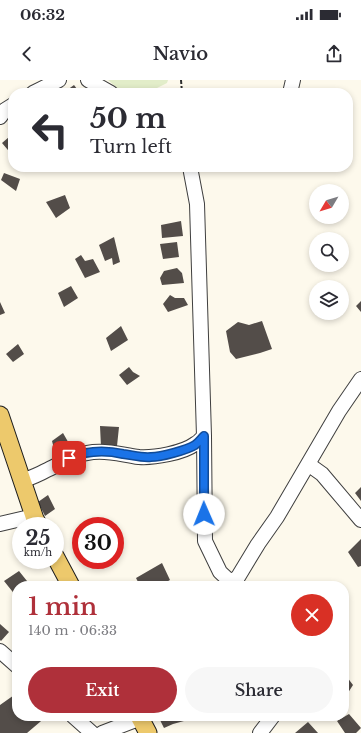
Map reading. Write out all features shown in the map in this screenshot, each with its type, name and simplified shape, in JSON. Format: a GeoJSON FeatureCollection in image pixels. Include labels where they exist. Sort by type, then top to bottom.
{"type":"FeatureCollection","features":[{"type":"Feature","properties":{"kind":"main road"},"geometry":{"type":"LineString","coordinates":[[0,415],[36,517]]}},
{"type":"Feature","properties":{"kind":"main road"},"geometry":{"type":"LineString","coordinates":[[62,569],[68,581]]}},
{"type":"Feature","properties":{"kind":"street"},"geometry":{"type":"LineString","coordinates":[[43,88],[58,80]]}},
{"type":"Feature","properties":{"kind":"street"},"geometry":{"type":"LineString","coordinates":[[88,80],[102,88]]}},
{"type":"Feature","properties":{"kind":"street"},"geometry":{"type":"LineString","coordinates":[[0,117],[8,108]]}},
{"type":"Feature","properties":{"kind":"street"},"geometry":{"type":"LineString","coordinates":[[191,172],[197,204],[198,225],[204,436],[204,541],[220,572],[230,581]]}},
{"type":"Feature","properties":{"kind":"street"},"geometry":{"type":"LineString","coordinates":[[236,581],[258,544],[278,517],[339,411],[361,379]]}},
{"type":"Feature","properties":{"kind":"street"},"geometry":{"type":"LineString","coordinates":[[22,481],[44,472],[77,455],[108,451],[151,458],[168,455],[194,446],[204,436]]}},
{"type":"Feature","properties":{"kind":"street"},"geometry":{"type":"LineString","coordinates":[[308,464],[322,474],[361,520]]}},
{"type":"Feature","properties":{"kind":"street"},"geometry":{"type":"LineString","coordinates":[[0,524],[12,523]]}},
{"type":"Feature","properties":{"kind":"street"},"geometry":{"type":"LineString","coordinates":[[0,651],[12,662]]}},
{"type":"Feature","properties":{"kind":"street"},"geometry":{"type":"LineString","coordinates":[[79,721],[92,733]]}},
{"type":"Feature","properties":{"kind":"street"},"geometry":{"type":"LineString","coordinates":[[260,733],[269,721]]}},
{"type":"Feature","properties":{"kind":"street"},"geometry":{"type":"LineString","coordinates":[[102,733],[143,722]]}},
{"type":"Feature","properties":{"kind":"green space"},"geometry":{"type":"Polygon","coordinates":[[[108,80],[168,80],[167,83],[157,88],[117,88],[108,80]]]}},
{"type":"Feature","properties":{"kind":"building"},"geometry":{"type":"Polygon","coordinates":[[[8,138],[8,150],[2,143],[8,138]]]}},
{"type":"Feature","properties":{"kind":"building"},"geometry":{"type":"Polygon","coordinates":[[[4,173],[20,179],[16,191],[1,180],[4,173]]]}},
{"type":"Feature","properties":{"kind":"building"},"geometry":{"type":"Polygon","coordinates":[[[65,195],[70,208],[56,218],[46,202],[65,195]]]}},
{"type":"Feature","properties":{"kind":"building"},"geometry":{"type":"Polygon","coordinates":[[[181,221],[183,236],[162,238],[161,225],[181,221]]]}},
{"type":"Feature","properties":{"kind":"building"},"geometry":{"type":"Polygon","coordinates":[[[114,237],[120,262],[113,265],[112,258],[105,261],[99,245],[114,237]]]}},
{"type":"Feature","properties":{"kind":"building"},"geometry":{"type":"Polygon","coordinates":[[[177,242],[179,257],[163,259],[160,244],[177,242]]]}},
{"type":"Feature","properties":{"kind":"building"},"geometry":{"type":"Polygon","coordinates":[[[81,255],[85,261],[93,259],[100,272],[85,278],[75,259],[81,255]]]}},
{"type":"Feature","properties":{"kind":"building"},"geometry":{"type":"Polygon","coordinates":[[[177,268],[182,273],[184,283],[162,285],[160,278],[164,271],[177,268]]]}},
{"type":"Feature","properties":{"kind":"building"},"geometry":{"type":"Polygon","coordinates":[[[71,286],[78,298],[64,307],[58,293],[71,286]]]}},
{"type":"Feature","properties":{"kind":"building"},"geometry":{"type":"Polygon","coordinates":[[[170,295],[175,298],[184,298],[188,305],[168,312],[163,304],[170,295]]]}},
{"type":"Feature","properties":{"kind":"building"},"geometry":{"type":"Polygon","coordinates":[[[361,301],[361,312],[356,306],[361,301]]]}},
{"type":"Feature","properties":{"kind":"building"},"geometry":{"type":"Polygon","coordinates":[[[0,302],[5,313],[0,315],[0,302]]]}},
{"type":"Feature","properties":{"kind":"building"},"geometry":{"type":"Polygon","coordinates":[[[262,321],[272,349],[236,359],[230,352],[226,331],[238,322],[249,325],[262,321]]]}},
{"type":"Feature","properties":{"kind":"building"},"geometry":{"type":"Polygon","coordinates":[[[121,326],[128,340],[111,351],[106,338],[121,326]]]}},
{"type":"Feature","properties":{"kind":"building"},"geometry":{"type":"Polygon","coordinates":[[[18,344],[24,354],[13,362],[6,354],[18,344]]]}},
{"type":"Feature","properties":{"kind":"building"},"geometry":{"type":"Polygon","coordinates":[[[129,367],[133,372],[140,376],[127,385],[119,375],[129,367]]]}},
{"type":"Feature","properties":{"kind":"building"},"geometry":{"type":"Polygon","coordinates":[[[100,426],[119,427],[117,446],[101,447],[100,426]]]}},
{"type":"Feature","properties":{"kind":"building"},"geometry":{"type":"Polygon","coordinates":[[[63,433],[71,447],[56,456],[52,441],[63,433]]]}},
{"type":"Feature","properties":{"kind":"building"},"geometry":{"type":"Polygon","coordinates":[[[361,487],[361,501],[355,493],[361,487]]]}},
{"type":"Feature","properties":{"kind":"building"},"geometry":{"type":"Polygon","coordinates":[[[48,495],[55,509],[45,516],[38,502],[48,495]]]}},
{"type":"Feature","properties":{"kind":"building"},"geometry":{"type":"Polygon","coordinates":[[[361,539],[361,566],[358,567],[348,552],[361,539]]]}},
{"type":"Feature","properties":{"kind":"building"},"geometry":{"type":"Polygon","coordinates":[[[162,563],[170,580],[138,581],[136,578],[162,563]]]}},
{"type":"Feature","properties":{"kind":"building"},"geometry":{"type":"Polygon","coordinates":[[[19,571],[27,581],[12,581],[12,591],[4,581],[19,571]]]}},
{"type":"Feature","properties":{"kind":"building"},"geometry":{"type":"Polygon","coordinates":[[[0,624],[9,632],[1,641],[0,640],[0,624]]]}},
{"type":"Feature","properties":{"kind":"building"},"geometry":{"type":"Polygon","coordinates":[[[349,680],[353,685],[349,691],[349,680]]]}},
{"type":"Feature","properties":{"kind":"building"},"geometry":{"type":"Polygon","coordinates":[[[12,697],[12,721],[41,721],[27,733],[0,733],[0,705],[12,697]]]}},
{"type":"Feature","properties":{"kind":"building"},"geometry":{"type":"Polygon","coordinates":[[[349,714],[361,728],[356,733],[345,733],[337,721],[349,721],[349,714]]]}},
{"type":"Feature","properties":{"kind":"building"},"geometry":{"type":"Polygon","coordinates":[[[160,721],[184,721],[173,724],[164,728],[160,721]]]}},
{"type":"Feature","properties":{"kind":"building"},"geometry":{"type":"Polygon","coordinates":[[[308,722],[318,733],[295,733],[308,722]]]}},
{"type":"Feature","properties":{"kind":"route"},"geometry":{"type":"LineString","coordinates":[[69,458],[93,452],[108,451],[151,458],[168,455],[194,446],[204,436],[204,514]]}}]}
